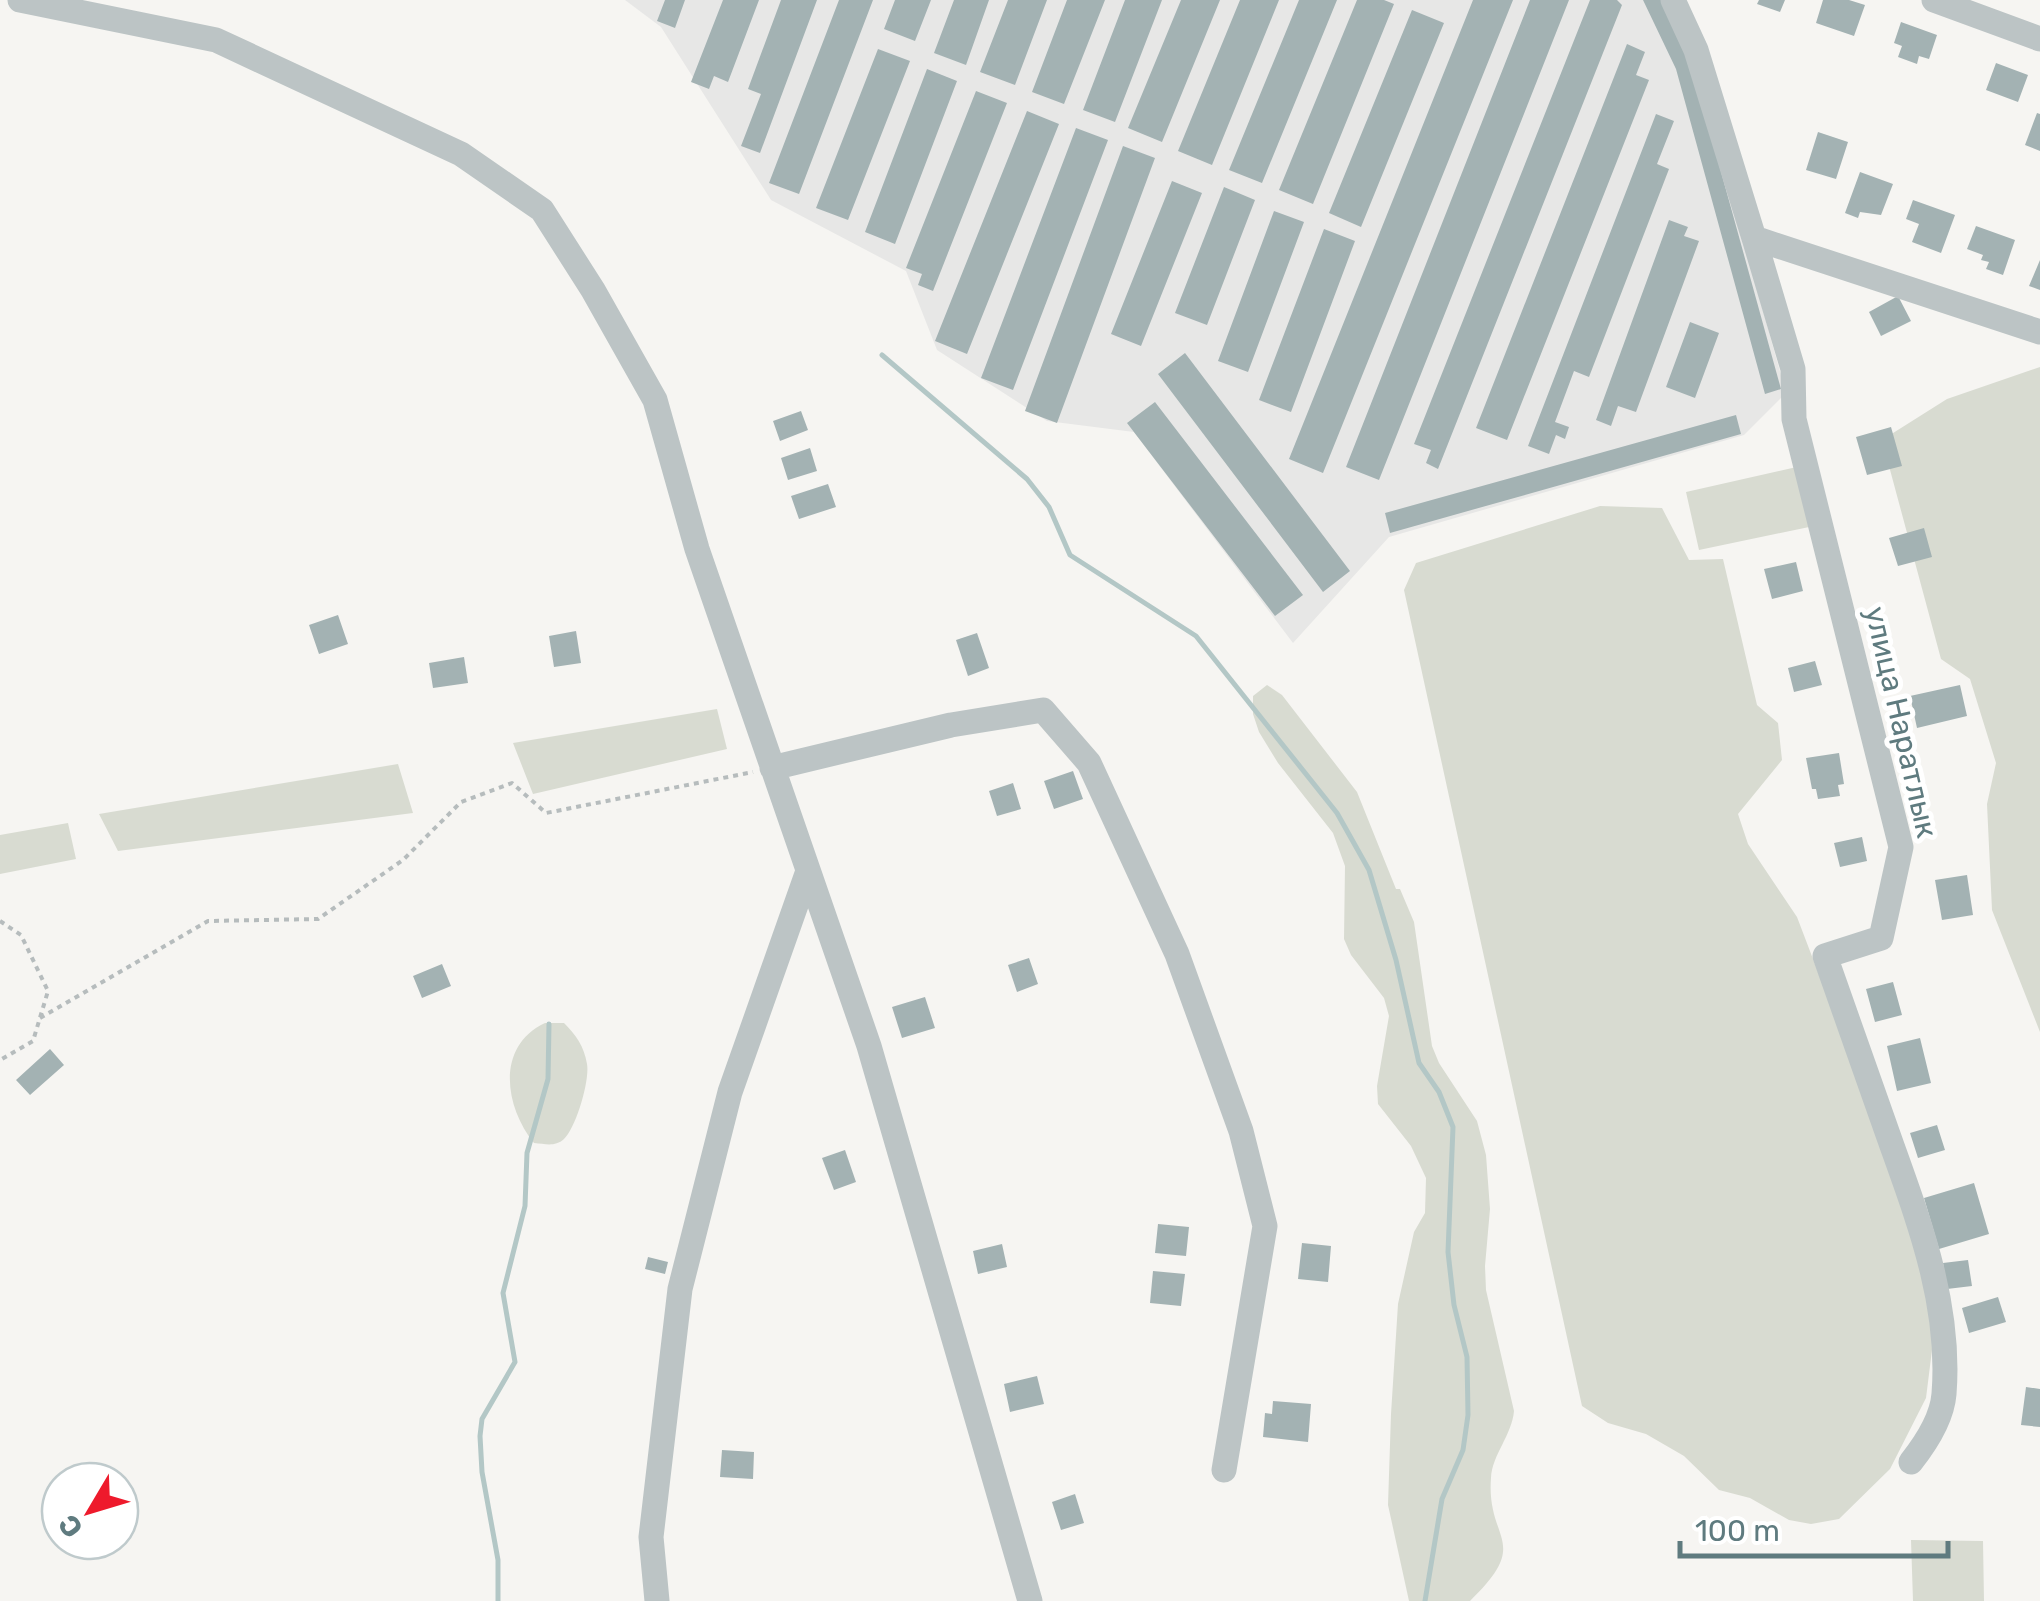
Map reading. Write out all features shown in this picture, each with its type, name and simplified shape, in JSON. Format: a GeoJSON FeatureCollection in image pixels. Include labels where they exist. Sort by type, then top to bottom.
{"type":"FeatureCollection","features":[{"type":"Feature","properties":{"kind":"street"},"geometry":{"type":"LineString","coordinates":[[20,0],[216,40],[461,154],[542,210],[593,290],[655,400],[697,549],[869,1046],[1030,1601]]}},
{"type":"Feature","properties":{"kind":"street","name":"улица Наратлык"},"geometry":{"type":"LineString","coordinates":[[1673,0],[1696,50],[1793,368],[1794,418],[1901,847],[1881,938],[1825,956],[1936,1282],[1944,1344],[1944,1398],[1928,1441],[1911,1462]]}},
{"type":"Feature","properties":{"kind":"street"},"geometry":{"type":"LineString","coordinates":[[1934,0],[2040,39]]}},
{"type":"Feature","properties":{"kind":"street"},"geometry":{"type":"LineString","coordinates":[[1754,238],[2040,332]]}},
{"type":"Feature","properties":{"kind":"street"},"geometry":{"type":"LineString","coordinates":[[772,768],[951,725],[1043,710],[1089,763],[1177,954],[1241,1131],[1265,1226],[1224,1470]]}},
{"type":"Feature","properties":{"kind":"street"},"geometry":{"type":"LineString","coordinates":[[656,1601],[651,1537],[680,1289],[730,1092],[808,871]]}},
{"type":"Feature","properties":{"kind":"path"},"geometry":{"type":"LineString","coordinates":[[40,1018],[208,920],[318,919],[403,860],[461,802],[512,784],[546,813],[772,768]]}},
{"type":"Feature","properties":{"kind":"path"},"geometry":{"type":"LineString","coordinates":[[0,921],[20,935],[48,991],[33,1041],[0,1060]]}},
{"type":"Feature","properties":{"kind":"shaded area"},"geometry":{"type":"Polygon","coordinates":[[[625,0],[1665,0],[1693,60],[1786,393],[1744,435],[1389,537],[1293,643],[1134,432],[1047,421],[937,350],[906,271],[771,200],[661,27],[625,0]]]}},
{"type":"Feature","properties":{"kind":"shaded area"},"geometry":{"type":"Polygon","coordinates":[[[2040,367],[2040,1032],[1992,910],[1987,804],[1996,763],[1970,679],[1941,659],[1882,440],[1947,399],[2040,367]]]}},
{"type":"Feature","properties":{"kind":"shaded area"},"geometry":{"type":"Polygon","coordinates":[[[1801,466],[1814,526],[1699,550],[1686,492],[1801,466]]]}},
{"type":"Feature","properties":{"kind":"shaded area"},"geometry":{"type":"Polygon","coordinates":[[[1600,506],[1662,508],[1689,560],[1723,559],[1757,705],[1778,723],[1782,760],[1738,814],[1748,844],[1797,917],[1931,1284],[1933,1342],[1926,1398],[1890,1469],[1839,1519],[1811,1524],[1789,1520],[1750,1498],[1719,1490],[1684,1456],[1646,1434],[1608,1423],[1582,1406],[1404,590],[1416,563],[1600,506]]]}},
{"type":"Feature","properties":{"kind":"shaded area"},"geometry":{"type":"Polygon","coordinates":[[[1267,685],[1282,695],[1357,792],[1396,889],[1400,889],[1414,922],[1432,1046],[1477,1121],[1486,1155],[1490,1209],[1486,1290],[1514,1411],[1491,1478],[1491,1499],[1503,1552],[1489,1581],[1470,1601],[1409,1601],[1388,1505],[1391,1414],[1398,1304],[1414,1232],[1425,1213],[1426,1178],[1411,1146],[1378,1104],[1377,1086],[1389,1016],[1384,998],[1351,955],[1344,939],[1345,866],[1333,833],[1259,732],[1253,696],[1267,685]]]}},
{"type":"Feature","properties":{"kind":"shaded area"},"geometry":{"type":"Polygon","coordinates":[[[717,709],[727,749],[533,794],[513,743],[717,709]]]}},
{"type":"Feature","properties":{"kind":"shaded area"},"geometry":{"type":"Polygon","coordinates":[[[398,764],[413,813],[118,851],[99,814],[398,764]]]}},
{"type":"Feature","properties":{"kind":"shaded area"},"geometry":{"type":"Polygon","coordinates":[[[68,823],[76,859],[0,874],[0,835],[68,823]]]}},
{"type":"Feature","properties":{"kind":"shaded area"},"geometry":{"type":"Polygon","coordinates":[[[545,1023],[564,1023],[579,1041],[587,1064],[584,1092],[573,1125],[564,1139],[550,1144],[534,1143],[524,1128],[511,1095],[510,1078],[518,1046],[545,1023]]]}},
{"type":"Feature","properties":{"kind":"shaded area"},"geometry":{"type":"Polygon","coordinates":[[[1911,1540],[1983,1541],[1984,1601],[1913,1601],[1911,1540]]]}},
{"type":"Feature","properties":{"kind":"building"},"geometry":{"type":"Polygon","coordinates":[[[665,0],[685,0],[675,28],[657,21],[665,0]]]}},
{"type":"Feature","properties":{"kind":"building"},"geometry":{"type":"Polygon","coordinates":[[[723,0],[759,0],[728,82],[714,76],[709,89],[691,82],[723,0]]]}},
{"type":"Feature","properties":{"kind":"building"},"geometry":{"type":"Polygon","coordinates":[[[781,0],[817,0],[760,153],[741,146],[761,94],[748,89],[781,0]]]}},
{"type":"Feature","properties":{"kind":"building"},"geometry":{"type":"Polygon","coordinates":[[[839,0],[873,0],[799,194],[769,183],[839,0]]]}},
{"type":"Feature","properties":{"kind":"building"},"geometry":{"type":"Polygon","coordinates":[[[895,0],[931,0],[915,41],[884,29],[895,0]]]}},
{"type":"Feature","properties":{"kind":"building"},"geometry":{"type":"Polygon","coordinates":[[[954,0],[989,0],[966,65],[934,53],[954,0]]]}},
{"type":"Feature","properties":{"kind":"building"},"geometry":{"type":"Polygon","coordinates":[[[1008,0],[1047,0],[1015,85],[980,72],[1008,0]]]}},
{"type":"Feature","properties":{"kind":"building"},"geometry":{"type":"Polygon","coordinates":[[[1067,0],[1105,0],[1064,104],[1032,92],[1067,0]]]}},
{"type":"Feature","properties":{"kind":"building"},"geometry":{"type":"Polygon","coordinates":[[[1125,0],[1162,0],[1115,122],[1083,110],[1125,0]]]}},
{"type":"Feature","properties":{"kind":"building"},"geometry":{"type":"Polygon","coordinates":[[[1181,0],[1220,0],[1162,142],[1128,128],[1181,0]]]}},
{"type":"Feature","properties":{"kind":"building"},"geometry":{"type":"Polygon","coordinates":[[[1240,0],[1279,0],[1212,165],[1178,151],[1240,0]]]}},
{"type":"Feature","properties":{"kind":"building"},"geometry":{"type":"Polygon","coordinates":[[[1299,0],[1337,0],[1262,183],[1229,170],[1299,0]]]}},
{"type":"Feature","properties":{"kind":"building"},"geometry":{"type":"Polygon","coordinates":[[[1357,0],[1394,4],[1313,204],[1279,190],[1357,0]]]}},
{"type":"Feature","properties":{"kind":"building"},"geometry":{"type":"Polygon","coordinates":[[[1473,0],[1513,0],[1323,473],[1289,459],[1473,0]]]}},
{"type":"Feature","properties":{"kind":"building"},"geometry":{"type":"Polygon","coordinates":[[[1530,0],[1569,0],[1379,480],[1346,467],[1530,0]]]}},
{"type":"Feature","properties":{"kind":"building"},"geometry":{"type":"Polygon","coordinates":[[[1590,0],[1617,0],[1622,5],[1438,469],[1426,463],[1431,450],[1414,444],[1590,0]]]}},
{"type":"Feature","properties":{"kind":"building"},"geometry":{"type":"Polygon","coordinates":[[[1643,0],[1661,0],[1691,63],[1781,389],[1765,394],[1676,69],[1643,0]]]}},
{"type":"Feature","properties":{"kind":"building"},"geometry":{"type":"Polygon","coordinates":[[[1759,0],[1785,0],[1780,12],[1757,4],[1759,0]]]}},
{"type":"Feature","properties":{"kind":"building"},"geometry":{"type":"Polygon","coordinates":[[[1823,0],[1849,0],[1865,5],[1854,36],[1816,23],[1823,0]]]}},
{"type":"Feature","properties":{"kind":"building"},"geometry":{"type":"Polygon","coordinates":[[[1412,10],[1444,23],[1361,227],[1329,213],[1412,10]]]}},
{"type":"Feature","properties":{"kind":"building"},"geometry":{"type":"Polygon","coordinates":[[[1901,22],[1937,35],[1929,59],[1919,56],[1917,64],[1898,57],[1902,46],[1894,43],[1901,22]]]}},
{"type":"Feature","properties":{"kind":"building"},"geometry":{"type":"Polygon","coordinates":[[[1627,44],[1645,52],[1636,75],[1649,80],[1507,440],[1476,428],[1627,44]]]}},
{"type":"Feature","properties":{"kind":"building"},"geometry":{"type":"Polygon","coordinates":[[[878,49],[910,61],[848,220],[816,208],[878,49]]]}},
{"type":"Feature","properties":{"kind":"building"},"geometry":{"type":"Polygon","coordinates":[[[1996,63],[2028,75],[2018,102],[1986,90],[1996,63]]]}},
{"type":"Feature","properties":{"kind":"building"},"geometry":{"type":"Polygon","coordinates":[[[927,69],[957,81],[895,244],[865,232],[927,69]]]}},
{"type":"Feature","properties":{"kind":"building"},"geometry":{"type":"Polygon","coordinates":[[[976,91],[1007,103],[933,291],[918,285],[922,274],[906,268],[976,91]]]}},
{"type":"Feature","properties":{"kind":"building"},"geometry":{"type":"Polygon","coordinates":[[[1027,111],[1059,124],[967,354],[935,341],[1027,111]]]}},
{"type":"Feature","properties":{"kind":"building"},"geometry":{"type":"Polygon","coordinates":[[[2037,113],[2040,114],[2040,151],[2025,145],[2037,113]]]}},
{"type":"Feature","properties":{"kind":"building"},"geometry":{"type":"Polygon","coordinates":[[[1656,114],[1674,121],[1657,164],[1669,169],[1589,377],[1574,371],[1555,422],[1569,427],[1565,439],[1556,435],[1549,454],[1528,446],[1656,114]]]}},
{"type":"Feature","properties":{"kind":"building"},"geometry":{"type":"Polygon","coordinates":[[[1076,128],[1108,140],[1013,390],[981,378],[1076,128]]]}},
{"type":"Feature","properties":{"kind":"building"},"geometry":{"type":"Polygon","coordinates":[[[1818,132],[1848,142],[1836,179],[1806,170],[1818,132]]]}},
{"type":"Feature","properties":{"kind":"building"},"geometry":{"type":"Polygon","coordinates":[[[1123,146],[1155,158],[1057,423],[1025,411],[1123,146]]]}},
{"type":"Feature","properties":{"kind":"building"},"geometry":{"type":"Polygon","coordinates":[[[1860,172],[1893,184],[1881,215],[1860,212],[1858,218],[1845,213],[1860,172]]]}},
{"type":"Feature","properties":{"kind":"building"},"geometry":{"type":"Polygon","coordinates":[[[1172,181],[1202,193],[1141,346],[1111,334],[1172,181]]]}},
{"type":"Feature","properties":{"kind":"building"},"geometry":{"type":"Polygon","coordinates":[[[1224,187],[1255,200],[1207,325],[1175,313],[1224,187]]]}},
{"type":"Feature","properties":{"kind":"building"},"geometry":{"type":"Polygon","coordinates":[[[1913,200],[1955,215],[1941,253],[1912,242],[1919,224],[1906,219],[1913,200]]]}},
{"type":"Feature","properties":{"kind":"building"},"geometry":{"type":"Polygon","coordinates":[[[1274,211],[1304,222],[1248,372],[1218,361],[1274,211]]]}},
{"type":"Feature","properties":{"kind":"building"},"geometry":{"type":"Polygon","coordinates":[[[1669,220],[1688,227],[1684,236],[1699,241],[1636,412],[1618,406],[1611,426],[1596,420],[1669,220]]]}},
{"type":"Feature","properties":{"kind":"building"},"geometry":{"type":"Polygon","coordinates":[[[1976,226],[2015,240],[2003,275],[1986,269],[1989,262],[1981,260],[1983,255],[1967,249],[1976,226]]]}},
{"type":"Feature","properties":{"kind":"building"},"geometry":{"type":"Polygon","coordinates":[[[1324,229],[1355,241],[1291,412],[1259,400],[1324,229]]]}},
{"type":"Feature","properties":{"kind":"building"},"geometry":{"type":"Polygon","coordinates":[[[2040,260],[2040,290],[2029,286],[2040,260]]]}},
{"type":"Feature","properties":{"kind":"building"},"geometry":{"type":"Polygon","coordinates":[[[1898,296],[1911,321],[1881,336],[1869,312],[1898,296]]]}},
{"type":"Feature","properties":{"kind":"building"},"geometry":{"type":"Polygon","coordinates":[[[1690,322],[1719,333],[1695,398],[1666,387],[1690,322]]]}},
{"type":"Feature","properties":{"kind":"building"},"geometry":{"type":"Polygon","coordinates":[[[1185,353],[1350,571],[1323,592],[1158,374],[1185,353]]]}},
{"type":"Feature","properties":{"kind":"building"},"geometry":{"type":"Polygon","coordinates":[[[1155,402],[1303,595],[1275,616],[1127,423],[1155,402]]]}},
{"type":"Feature","properties":{"kind":"building"},"geometry":{"type":"Polygon","coordinates":[[[801,411],[808,430],[780,441],[773,421],[801,411]]]}},
{"type":"Feature","properties":{"kind":"building"},"geometry":{"type":"Polygon","coordinates":[[[1736,415],[1741,434],[1390,533],[1385,513],[1736,415]]]}},
{"type":"Feature","properties":{"kind":"building"},"geometry":{"type":"Polygon","coordinates":[[[1891,427],[1902,466],[1867,475],[1856,437],[1891,427]]]}},
{"type":"Feature","properties":{"kind":"building"},"geometry":{"type":"Polygon","coordinates":[[[810,448],[817,471],[788,480],[781,458],[810,448]]]}},
{"type":"Feature","properties":{"kind":"building"},"geometry":{"type":"Polygon","coordinates":[[[828,484],[836,507],[799,519],[791,496],[828,484]]]}},
{"type":"Feature","properties":{"kind":"building"},"geometry":{"type":"Polygon","coordinates":[[[1924,528],[1932,557],[1898,566],[1889,538],[1924,528]]]}},
{"type":"Feature","properties":{"kind":"building"},"geometry":{"type":"Polygon","coordinates":[[[1796,562],[1803,591],[1772,599],[1764,569],[1796,562]]]}},
{"type":"Feature","properties":{"kind":"building"},"geometry":{"type":"Polygon","coordinates":[[[338,615],[348,644],[319,654],[309,625],[338,615]]]}},
{"type":"Feature","properties":{"kind":"building"},"geometry":{"type":"Polygon","coordinates":[[[576,631],[581,663],[554,667],[549,636],[576,631]]]}},
{"type":"Feature","properties":{"kind":"building"},"geometry":{"type":"Polygon","coordinates":[[[977,633],[989,668],[968,676],[956,640],[977,633]]]}},
{"type":"Feature","properties":{"kind":"building"},"geometry":{"type":"Polygon","coordinates":[[[464,657],[468,683],[433,688],[429,663],[464,657]]]}},
{"type":"Feature","properties":{"kind":"building"},"geometry":{"type":"Polygon","coordinates":[[[1815,661],[1822,685],[1794,692],[1788,668],[1815,661]]]}},
{"type":"Feature","properties":{"kind":"building"},"geometry":{"type":"Polygon","coordinates":[[[1960,685],[1967,716],[1917,728],[1910,696],[1960,685]]]}},
{"type":"Feature","properties":{"kind":"building"},"geometry":{"type":"Polygon","coordinates":[[[1839,753],[1844,784],[1838,785],[1840,796],[1818,799],[1806,758],[1839,753]]]}},
{"type":"Feature","properties":{"kind":"building"},"geometry":{"type":"Polygon","coordinates":[[[1073,771],[1083,799],[1054,809],[1044,781],[1073,771]]]}},
{"type":"Feature","properties":{"kind":"building"},"geometry":{"type":"Polygon","coordinates":[[[1013,783],[1021,809],[997,816],[989,791],[1013,783]]]}},
{"type":"Feature","properties":{"kind":"building"},"geometry":{"type":"Polygon","coordinates":[[[1862,837],[1867,861],[1840,867],[1834,843],[1862,837]]]}},
{"type":"Feature","properties":{"kind":"building"},"geometry":{"type":"Polygon","coordinates":[[[1967,875],[1973,915],[1942,920],[1935,880],[1967,875]]]}},
{"type":"Feature","properties":{"kind":"building"},"geometry":{"type":"Polygon","coordinates":[[[1029,958],[1038,984],[1017,992],[1008,965],[1029,958]]]}},
{"type":"Feature","properties":{"kind":"building"},"geometry":{"type":"Polygon","coordinates":[[[442,964],[451,986],[422,998],[413,976],[442,964]]]}},
{"type":"Feature","properties":{"kind":"building"},"geometry":{"type":"Polygon","coordinates":[[[1893,982],[1902,1015],[1875,1022],[1866,989],[1893,982]]]}},
{"type":"Feature","properties":{"kind":"building"},"geometry":{"type":"Polygon","coordinates":[[[925,997],[935,1028],[902,1038],[892,1007],[925,997]]]}},
{"type":"Feature","properties":{"kind":"building"},"geometry":{"type":"Polygon","coordinates":[[[1920,1038],[1931,1083],[1897,1091],[1887,1046],[1920,1038]]]}},
{"type":"Feature","properties":{"kind":"building"},"geometry":{"type":"Polygon","coordinates":[[[50,1049],[64,1065],[30,1095],[16,1080],[50,1049]]]}},
{"type":"Feature","properties":{"kind":"building"},"geometry":{"type":"Polygon","coordinates":[[[1937,1125],[1945,1150],[1918,1158],[1910,1133],[1937,1125]]]}},
{"type":"Feature","properties":{"kind":"building"},"geometry":{"type":"Polygon","coordinates":[[[845,1150],[856,1182],[834,1190],[822,1158],[845,1150]]]}},
{"type":"Feature","properties":{"kind":"building"},"geometry":{"type":"Polygon","coordinates":[[[1974,1183],[1989,1234],[1939,1249],[1924,1198],[1974,1183]]]}},
{"type":"Feature","properties":{"kind":"building"},"geometry":{"type":"Polygon","coordinates":[[[1158,1224],[1189,1227],[1186,1256],[1155,1253],[1158,1224]]]}},
{"type":"Feature","properties":{"kind":"building"},"geometry":{"type":"Polygon","coordinates":[[[1302,1243],[1331,1246],[1328,1282],[1298,1279],[1302,1243]]]}},
{"type":"Feature","properties":{"kind":"building"},"geometry":{"type":"Polygon","coordinates":[[[1002,1244],[1007,1267],[978,1274],[973,1251],[1002,1244]]]}},
{"type":"Feature","properties":{"kind":"building"},"geometry":{"type":"Polygon","coordinates":[[[648,1257],[668,1262],[665,1274],[645,1269],[648,1257]]]}},
{"type":"Feature","properties":{"kind":"building"},"geometry":{"type":"Polygon","coordinates":[[[1968,1260],[1972,1286],[1947,1289],[1943,1263],[1968,1260]]]}},
{"type":"Feature","properties":{"kind":"building"},"geometry":{"type":"Polygon","coordinates":[[[1153,1271],[1185,1274],[1181,1306],[1150,1303],[1153,1271]]]}},
{"type":"Feature","properties":{"kind":"building"},"geometry":{"type":"Polygon","coordinates":[[[1998,1297],[2006,1322],[1969,1333],[1962,1308],[1998,1297]]]}},
{"type":"Feature","properties":{"kind":"building"},"geometry":{"type":"Polygon","coordinates":[[[1037,1376],[1044,1404],[1010,1412],[1004,1384],[1037,1376]]]}},
{"type":"Feature","properties":{"kind":"building"},"geometry":{"type":"Polygon","coordinates":[[[2026,1387],[2040,1389],[2040,1427],[2021,1425],[2026,1387]]]}},
{"type":"Feature","properties":{"kind":"building"},"geometry":{"type":"Polygon","coordinates":[[[1273,1401],[1311,1404],[1308,1442],[1263,1437],[1265,1413],[1272,1414],[1273,1401]]]}},
{"type":"Feature","properties":{"kind":"building"},"geometry":{"type":"Polygon","coordinates":[[[722,1450],[754,1452],[753,1479],[720,1477],[722,1450]]]}},
{"type":"Feature","properties":{"kind":"building"},"geometry":{"type":"Polygon","coordinates":[[[1075,1494],[1084,1523],[1061,1530],[1052,1502],[1075,1494]]]}},
{"type":"Feature","properties":{"kind":"waterway"},"geometry":{"type":"LineString","coordinates":[[882,355],[1027,479],[1049,507],[1070,555],[1196,636],[1337,813],[1369,870],[1396,960],[1419,1063],[1439,1092],[1453,1127],[1448,1252],[1454,1305],[1467,1357],[1468,1415],[1463,1450],[1442,1499],[1425,1601]]}},
{"type":"Feature","properties":{"kind":"waterway"},"geometry":{"type":"LineString","coordinates":[[498,1601],[498,1560],[482,1472],[480,1436],[482,1419],[515,1362],[503,1293],[525,1206],[527,1153],[548,1079],[549,1024]]}}]}
